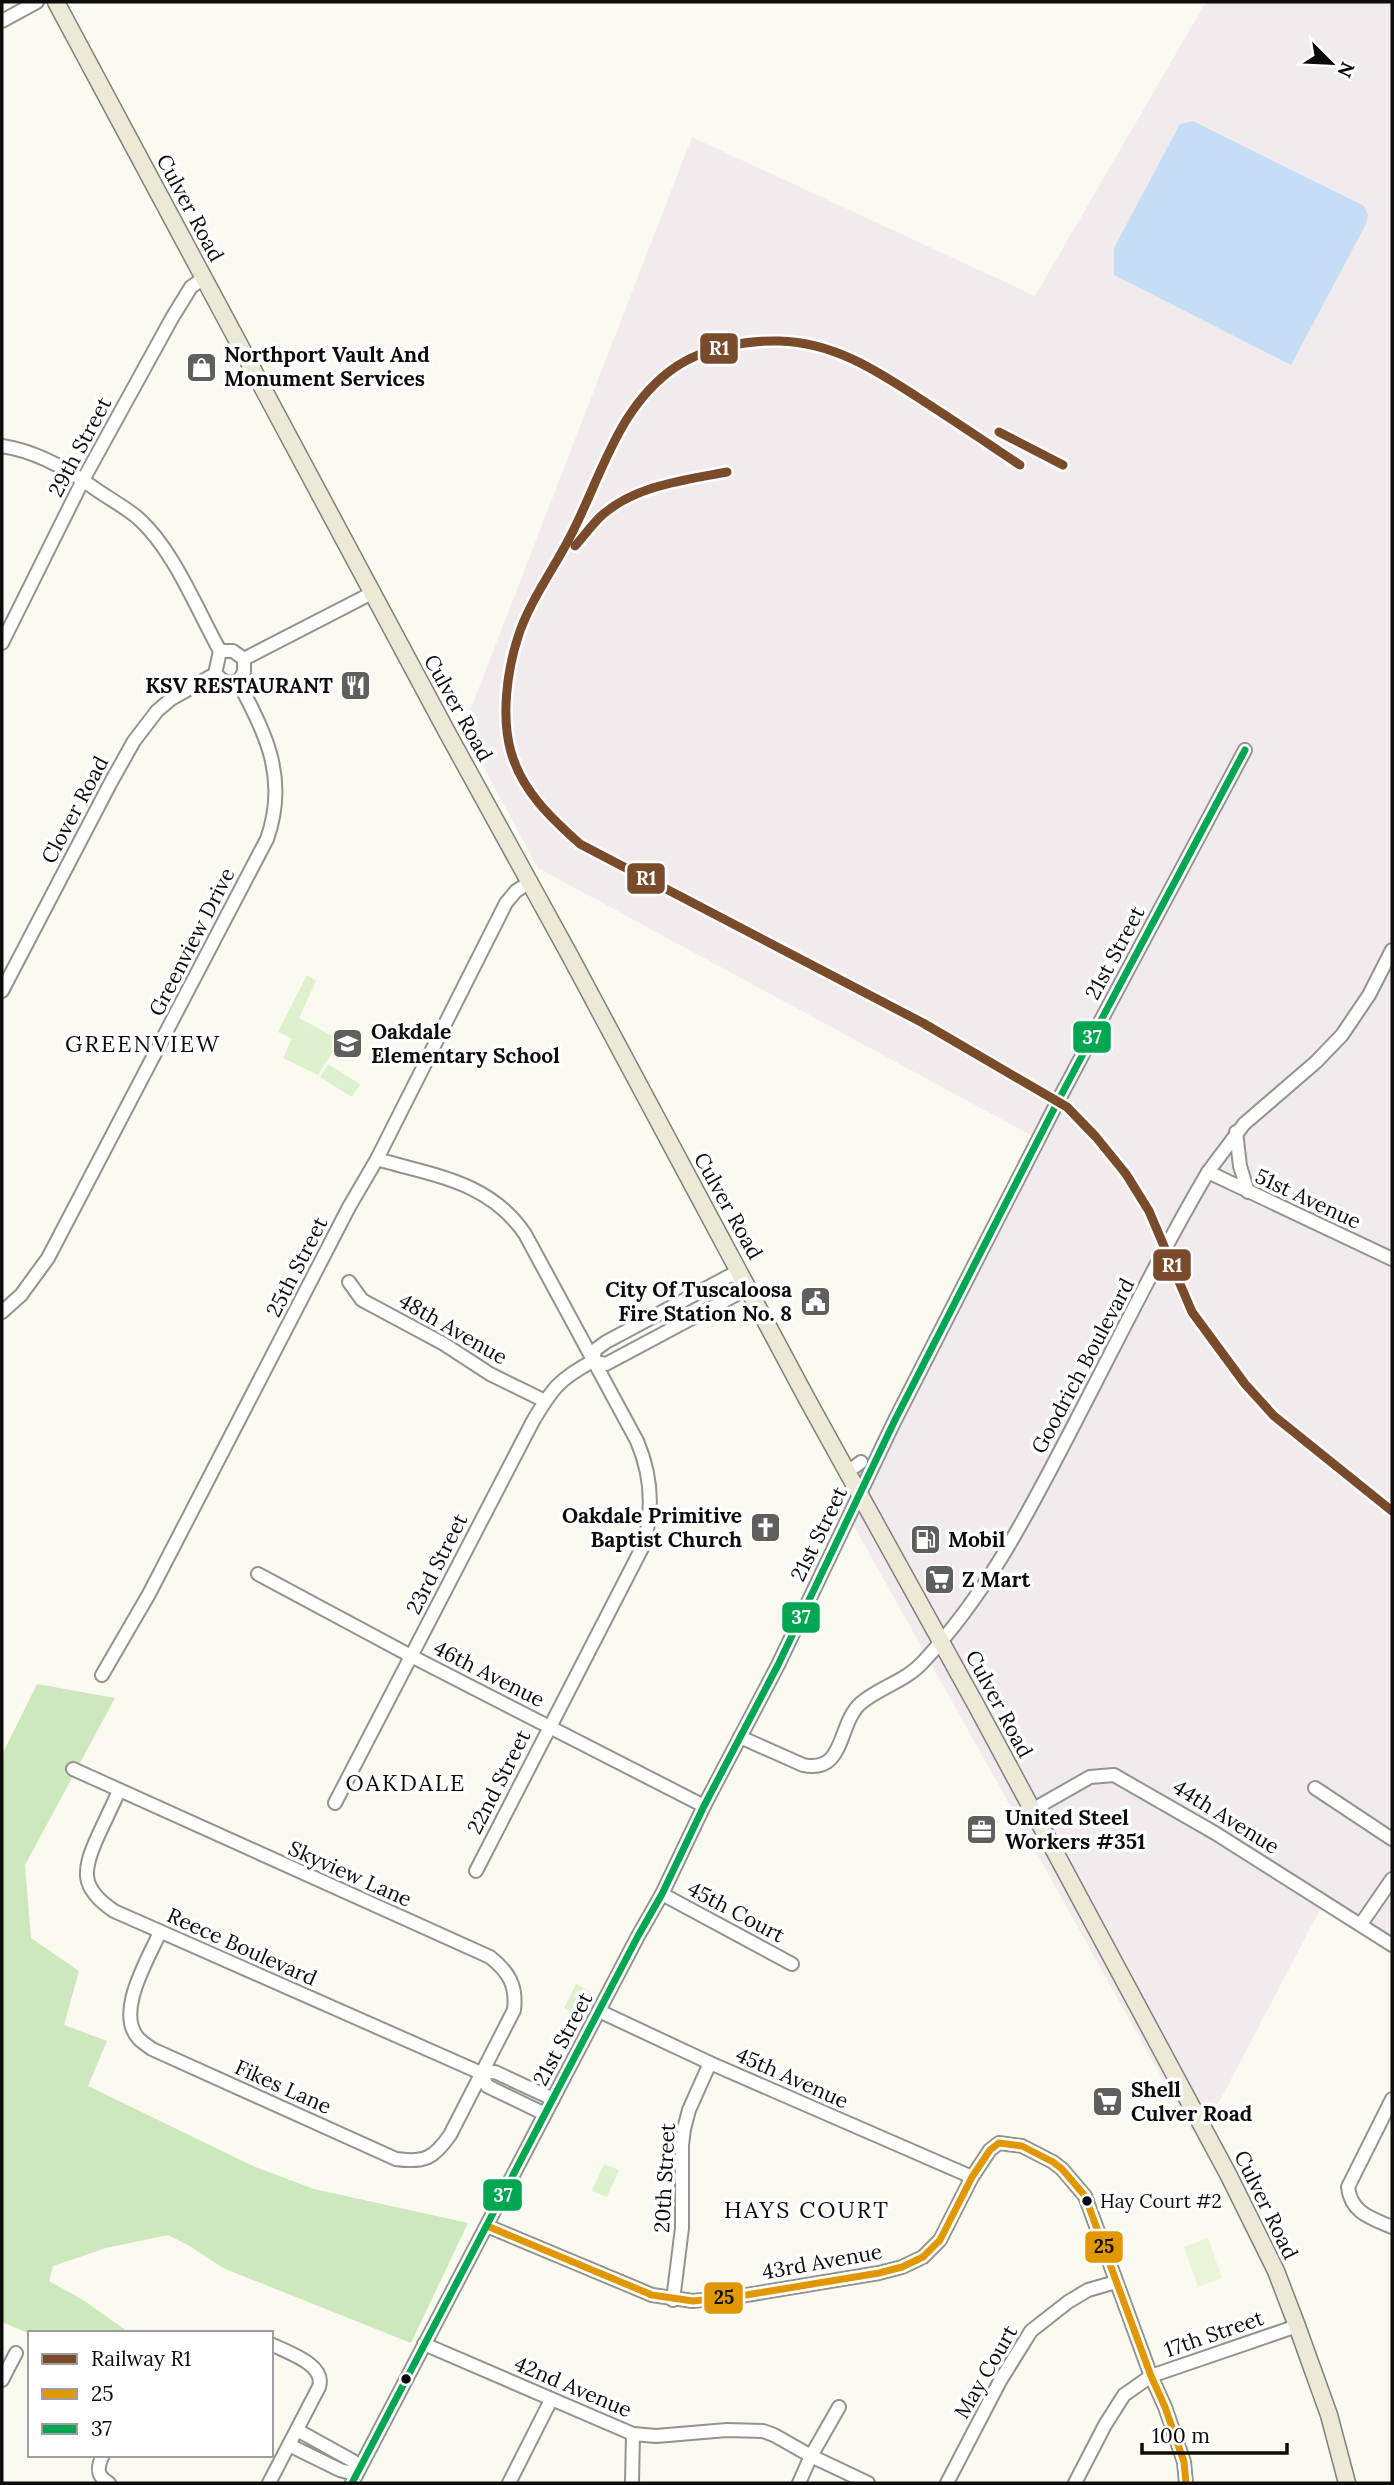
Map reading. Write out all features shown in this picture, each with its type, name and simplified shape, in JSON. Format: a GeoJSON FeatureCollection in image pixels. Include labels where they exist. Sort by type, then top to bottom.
{"type":"FeatureCollection","features":[{"type":"Feature","properties":{"kind":"main road","name":"Culver Road"},"geometry":{"type":"LineString","coordinates":[[56,2],[795,1376],[855,1466],[861,1492],[1229,2176],[1276,2271],[1329,2416],[1347,2483]]}},
{"type":"Feature","properties":{"kind":"street"},"geometry":{"type":"LineString","coordinates":[[2,21],[37,2]]}},
{"type":"Feature","properties":{"kind":"street","name":"29th Street"},"geometry":{"type":"LineString","coordinates":[[2,643],[83,480],[184,296],[204,278]]}},
{"type":"Feature","properties":{"kind":"street"},"geometry":{"type":"LineString","coordinates":[[2,446],[24,450],[54,463],[137,517],[153,534],[179,573],[220,651],[215,674],[225,682],[238,682],[244,672],[244,659]]}},
{"type":"Feature","properties":{"kind":"street"},"geometry":{"type":"LineString","coordinates":[[244,659],[372,593]]}},
{"type":"Feature","properties":{"kind":"street"},"geometry":{"type":"LineString","coordinates":[[220,651],[233,651],[244,659]]}},
{"type":"Feature","properties":{"kind":"street","name":"Clover Road"},"geometry":{"type":"LineString","coordinates":[[2,991],[134,741],[171,699],[215,674]]}},
{"type":"Feature","properties":{"kind":"street","name":"Greenview Drive"},"geometry":{"type":"LineString","coordinates":[[2,1312],[21,1296],[48,1258],[267,839],[274,818],[276,795],[273,760],[262,727],[238,682]]}},
{"type":"Feature","properties":{"kind":"street","name":"21st Street"},"geometry":{"type":"LineString","coordinates":[[352,2483],[662,1894],[704,1806],[778,1665],[895,1420],[1058,1101],[1245,750]]}},
{"type":"Feature","properties":{"kind":"street","name":"25th Street"},"geometry":{"type":"LineString","coordinates":[[102,1675],[149,1594],[349,1207],[377,1159],[506,903],[516,891],[530,882]]}},
{"type":"Feature","properties":{"kind":"street","name":"Goodrich Boulevard"},"geometry":{"type":"LineString","coordinates":[[941,1641],[1000,1563],[1208,1172],[1236,1132],[1260,1107],[1316,1062],[1342,1035],[1369,995],[1392,950]]}},
{"type":"Feature","properties":{"kind":"street"},"geometry":{"type":"LineString","coordinates":[[1236,1132],[1240,1166],[1248,1192]]}},
{"type":"Feature","properties":{"kind":"street","name":"22nd Street"},"geometry":{"type":"LineString","coordinates":[[377,1159],[471,1188],[503,1206],[525,1234],[642,1452],[650,1487],[649,1523],[643,1546],[476,1871]]}},
{"type":"Feature","properties":{"kind":"street","name":"51st Avenue"},"geometry":{"type":"LineString","coordinates":[[1208,1172],[1392,1259]]}},
{"type":"Feature","properties":{"kind":"street","name":"23rd Street"},"geometry":{"type":"LineString","coordinates":[[335,1803],[545,1401],[559,1382],[593,1361],[606,1364],[625,1355],[741,1292],[745,1280],[731,1275],[606,1342],[595,1350],[593,1361]]}},
{"type":"Feature","properties":{"kind":"street","name":"48th Avenue"},"geometry":{"type":"LineString","coordinates":[[349,1282],[362,1300],[444,1344],[489,1374],[545,1401]]}},
{"type":"Feature","properties":{"kind":"street","name":"46th Avenue"},"geometry":{"type":"LineString","coordinates":[[258,1574],[411,1656],[704,1806]]}},
{"type":"Feature","properties":{"kind":"street"},"geometry":{"type":"LineString","coordinates":[[740,1737],[803,1765],[813,1767],[827,1764],[836,1753],[853,1712],[862,1703],[913,1672],[941,1641]]}},
{"type":"Feature","properties":{"kind":"street","name":"Skyview Lane"},"geometry":{"type":"LineString","coordinates":[[73,1769],[490,1958],[500,1965],[510,1976],[514,1987],[514,2010],[481,2073]]}},
{"type":"Feature","properties":{"kind":"street","name":"44th Avenue"},"geometry":{"type":"LineString","coordinates":[[1032,1810],[1090,1777],[1114,1775],[1157,1798],[1392,1945]]}},
{"type":"Feature","properties":{"kind":"street"},"geometry":{"type":"LineString","coordinates":[[1315,1788],[1392,1839]]}},
{"type":"Feature","properties":{"kind":"street","name":"Reece Boulevard"},"geometry":{"type":"LineString","coordinates":[[119,1791],[87,1860],[86,1876],[99,1901],[114,1911],[160,1932],[481,2073],[495,2072],[553,2099]]}},
{"type":"Feature","properties":{"kind":"street"},"geometry":{"type":"LineString","coordinates":[[1361,1924],[1392,1879]]}},
{"type":"Feature","properties":{"kind":"street","name":"45th Court"},"geometry":{"type":"LineString","coordinates":[[662,1894],[792,1964]]}},
{"type":"Feature","properties":{"kind":"street","name":"Fikes Lane"},"geometry":{"type":"LineString","coordinates":[[160,1932],[130,2007],[131,2025],[138,2038],[152,2049],[396,2159],[412,2161],[430,2157],[440,2150],[481,2073]]}},
{"type":"Feature","properties":{"kind":"street","name":"45th Avenue"},"geometry":{"type":"LineString","coordinates":[[599,2011],[710,2063],[972,2177]]}},
{"type":"Feature","properties":{"kind":"street","name":"20th Street"},"geometry":{"type":"LineString","coordinates":[[673,2300],[682,2228],[684,2130],[689,2110],[710,2063]]}},
{"type":"Feature","properties":{"kind":"street","name":"Reece Boulevard"},"geometry":{"type":"LineString","coordinates":[[481,2073],[487,2086],[545,2114]]}},
{"type":"Feature","properties":{"kind":"street"},"geometry":{"type":"LineString","coordinates":[[1392,2099],[1389,2115],[1348,2187],[1349,2200],[1358,2210],[1392,2227]]}},
{"type":"Feature","properties":{"kind":"street","name":"43rd Avenue"},"geometry":{"type":"LineString","coordinates":[[487,2226],[652,2295],[673,2300],[705,2301],[740,2296],[856,2277],[902,2267],[923,2257],[949,2225],[972,2177],[990,2150],[999,2143],[1011,2143],[1053,2162],[1085,2196],[1116,2282]]}},
{"type":"Feature","properties":{"kind":"street"},"geometry":{"type":"LineString","coordinates":[[1116,2282],[1165,2407],[1184,2462],[1186,2483]]}},
{"type":"Feature","properties":{"kind":"street","name":"May Court"},"geometry":{"type":"LineString","coordinates":[[947,2483],[1000,2381],[1031,2331],[1049,2315],[1081,2294],[1116,2282]]}},
{"type":"Feature","properties":{"kind":"street","name":"17th Street"},"geometry":{"type":"LineString","coordinates":[[1075,2483],[1124,2395],[1151,2376],[1297,2326]]}},
{"type":"Feature","properties":{"kind":"street","name":"42nd Avenue"},"geometry":{"type":"LineString","coordinates":[[424,2344],[633,2434],[656,2436],[727,2430],[763,2431],[868,2483]]}},
{"type":"Feature","properties":{"kind":"street"},"geometry":{"type":"LineString","coordinates":[[269,2483],[319,2387],[320,2375],[315,2368],[273,2345]]}},
{"type":"Feature","properties":{"kind":"street"},"geometry":{"type":"LineString","coordinates":[[2,2380],[16,2353]]}},
{"type":"Feature","properties":{"kind":"street"},"geometry":{"type":"LineString","coordinates":[[509,2483],[551,2400]]}},
{"type":"Feature","properties":{"kind":"street"},"geometry":{"type":"LineString","coordinates":[[799,2483],[839,2407]]}},
{"type":"Feature","properties":{"kind":"street"},"geometry":{"type":"LineString","coordinates":[[289,2445],[340,2470],[358,2470],[353,2460],[297,2430]]}},
{"type":"Feature","properties":{"kind":"street"},"geometry":{"type":"LineString","coordinates":[[632,2483],[633,2434]]}},
{"type":"Feature","properties":{"kind":"street"},"geometry":{"type":"LineString","coordinates":[[102,2457],[98,2471],[109,2483]]}},
{"type":"Feature","properties":{"kind":"shaded area"},"geometry":{"type":"Polygon","coordinates":[[[1206,2],[1392,2],[1392,1943],[1324,1902],[1216,2108],[1192,2132],[843,1506],[1038,1139],[538,868],[463,729],[692,137],[1035,296],[1206,2]]]}},
{"type":"Feature","properties":{"kind":"green space"},"geometry":{"type":"Polygon","coordinates":[[[307,975],[316,981],[299,1018],[340,1040],[318,1075],[283,1058],[292,1039],[278,1032],[307,975]]]}},
{"type":"Feature","properties":{"kind":"green space"},"geometry":{"type":"Polygon","coordinates":[[[328,1064],[360,1084],[352,1097],[320,1077],[328,1064]]]}},
{"type":"Feature","properties":{"kind":"green space"},"geometry":{"type":"Polygon","coordinates":[[[37,1684],[115,1698],[25,1865],[31,1938],[79,1971],[64,2025],[107,2041],[88,2086],[253,2166],[314,2189],[468,2223],[411,2343],[223,2268],[168,2235],[106,2248],[53,2266],[49,2281],[83,2300],[127,2331],[28,2331],[28,2333],[2,2322],[2,1755],[37,1684]]]}},
{"type":"Feature","properties":{"kind":"green space"},"geometry":{"type":"Polygon","coordinates":[[[576,1984],[589,1991],[577,2014],[564,2008],[576,1984]]]}},
{"type":"Feature","properties":{"kind":"green space"},"geometry":{"type":"Polygon","coordinates":[[[604,2164],[619,2170],[607,2197],[592,2191],[604,2164]]]}},
{"type":"Feature","properties":{"kind":"green space"},"geometry":{"type":"Polygon","coordinates":[[[1208,2238],[1222,2278],[1198,2287],[1184,2247],[1208,2238]]]}},
{"type":"Feature","properties":{"kind":"water"},"geometry":{"type":"Polygon","coordinates":[[[1193,121],[1364,206],[1368,215],[1366,224],[1291,365],[1114,275],[1114,248],[1180,124],[1193,121]]]}},
{"type":"Feature","properties":{"kind":"rail line","name":"R1"},"geometry":{"type":"LineString","coordinates":[[1020,465],[876,371],[820,347],[779,341],[754,342],[700,354],[677,366],[657,382],[627,419],[567,542],[523,623],[508,679],[506,724],[511,752],[530,791],[580,844],[923,1023],[1067,1107],[1126,1174],[1149,1211],[1192,1312],[1245,1384],[1274,1416],[1392,1511]]}},
{"type":"Feature","properties":{"kind":"rail line","name":"R1"},"geometry":{"type":"LineString","coordinates":[[999,432],[1063,465]]}},
{"type":"Feature","properties":{"kind":"rail line","name":"R1"},"geometry":{"type":"LineString","coordinates":[[575,546],[600,517],[628,498],[660,486],[727,472]]}},
{"type":"Feature","properties":{"kind":"transit line","name":"37"},"geometry":{"type":"LineString","coordinates":[[352,2483],[662,1894],[704,1806],[778,1665],[895,1420],[1058,1101],[1245,750]]}},
{"type":"Feature","properties":{"kind":"transit line","name":"25"},"geometry":{"type":"LineString","coordinates":[[487,2226],[652,2295],[693,2301],[740,2296],[879,2273],[902,2267],[923,2257],[940,2240],[972,2177],[990,2150],[999,2143],[1022,2146],[1062,2169],[1085,2196],[1151,2376],[1165,2407],[1184,2462],[1186,2483]]}},
{"type":"Feature","properties":{"kind":"place","name":"Northport Vault And Monument Services"},"geometry":{"type":"Point","coordinates":[201,367]}},
{"type":"Feature","properties":{"kind":"place","name":"KSV RESTAURANT"},"geometry":{"type":"Point","coordinates":[356,686]}},
{"type":"Feature","properties":{"kind":"place","name":"Oakdale Elementary School"},"geometry":{"type":"Point","coordinates":[348,1044]}},
{"type":"Feature","properties":{"kind":"place","name":"City Of Tuscaloosa Fire Station No. 8"},"geometry":{"type":"Point","coordinates":[815,1302]}},
{"type":"Feature","properties":{"kind":"place","name":"Oakdale Primitive Baptist Church"},"geometry":{"type":"Point","coordinates":[765,1528]}},
{"type":"Feature","properties":{"kind":"place","name":"Mobil"},"geometry":{"type":"Point","coordinates":[925,1540]}},
{"type":"Feature","properties":{"kind":"place","name":"Z Mart"},"geometry":{"type":"Point","coordinates":[939,1580]}},
{"type":"Feature","properties":{"kind":"place","name":"United Steel Workers #351"},"geometry":{"type":"Point","coordinates":[982,1830]}},
{"type":"Feature","properties":{"kind":"place","name":"Shell Culver Road"},"geometry":{"type":"Point","coordinates":[1108,2102]}},
{"type":"Feature","properties":{"kind":"place","name":"Hay Court #2"},"geometry":{"type":"Point","coordinates":[1087,2201]}},
{"type":"Feature","properties":{"kind":"district","name":"GREENVIEW"},"geometry":{"type":"Point","coordinates":[143,1044]}},
{"type":"Feature","properties":{"kind":"district","name":"OAKDALE"},"geometry":{"type":"Point","coordinates":[406,1783]}},
{"type":"Feature","properties":{"kind":"district","name":"HAYS COURT"},"geometry":{"type":"Point","coordinates":[807,2210]}}]}
